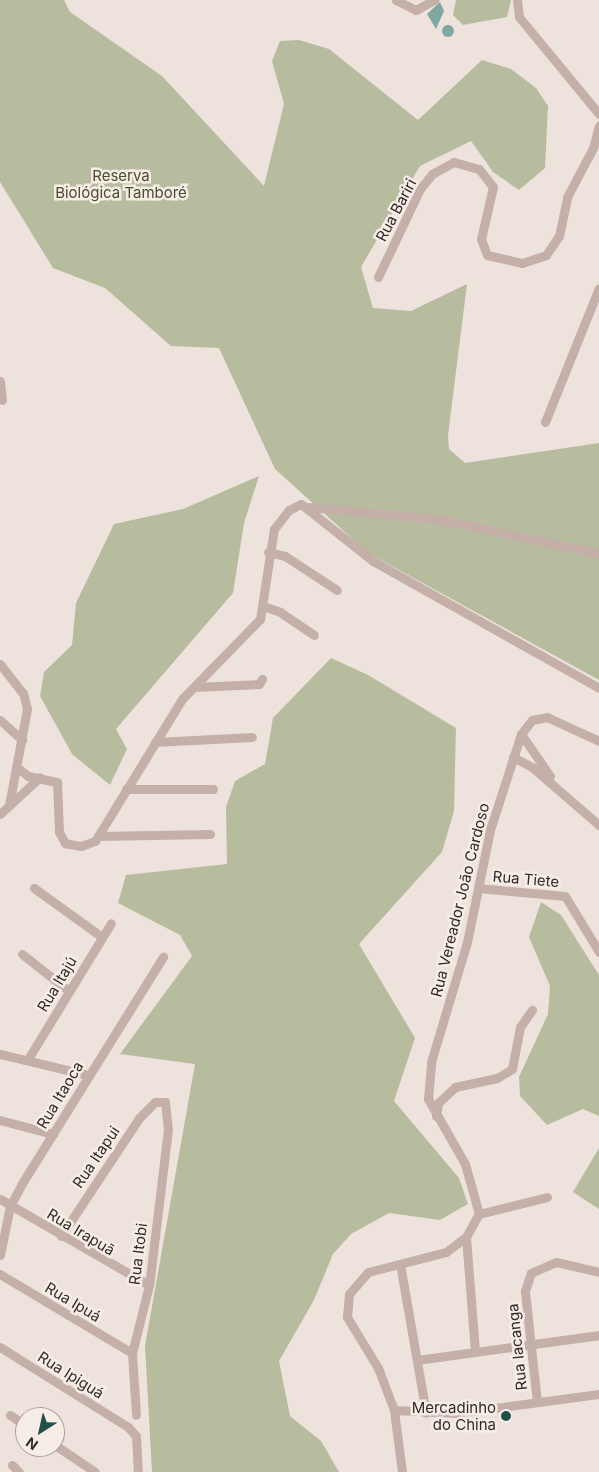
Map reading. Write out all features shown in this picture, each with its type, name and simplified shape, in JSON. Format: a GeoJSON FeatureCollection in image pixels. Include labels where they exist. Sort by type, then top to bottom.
{"type":"FeatureCollection","features":[{"type":"Feature","properties":{"kind":"street"},"geometry":{"type":"LineString","coordinates":[[396,0],[416,10],[434,0]]}},
{"type":"Feature","properties":{"kind":"street"},"geometry":{"type":"LineString","coordinates":[[517,0],[519,18],[599,114]]}},
{"type":"Feature","properties":{"kind":"street","name":"Rua Bariri"},"geometry":{"type":"LineString","coordinates":[[378,277],[420,189],[432,174],[454,162],[479,169],[493,187],[481,239],[487,255],[522,263],[546,255],[560,236],[567,197],[593,148],[599,126]]}},
{"type":"Feature","properties":{"kind":"street"},"geometry":{"type":"LineString","coordinates":[[545,422],[599,288]]}},
{"type":"Feature","properties":{"kind":"street"},"geometry":{"type":"LineString","coordinates":[[0,381],[2,400]]}},
{"type":"Feature","properties":{"kind":"street"},"geometry":{"type":"LineString","coordinates":[[18,768],[28,776],[52,778],[59,786],[60,832],[65,843],[89,845],[98,836],[154,742],[194,687],[260,619],[268,552],[278,522],[301,504]]}},
{"type":"Feature","properties":{"kind":"street"},"geometry":{"type":"LineString","coordinates":[[301,504],[313,510],[437,518],[599,553]]}},
{"type":"Feature","properties":{"kind":"street"},"geometry":{"type":"LineString","coordinates":[[301,504],[373,561],[599,688]]}},
{"type":"Feature","properties":{"kind":"street"},"geometry":{"type":"LineString","coordinates":[[268,552],[286,556],[337,590]]}},
{"type":"Feature","properties":{"kind":"street"},"geometry":{"type":"LineString","coordinates":[[263,606],[280,612],[314,635]]}},
{"type":"Feature","properties":{"kind":"street"},"geometry":{"type":"LineString","coordinates":[[0,664],[26,702],[18,768],[9,805]]}},
{"type":"Feature","properties":{"kind":"street"},"geometry":{"type":"LineString","coordinates":[[210,672],[219,688]]}},
{"type":"Feature","properties":{"kind":"street"},"geometry":{"type":"LineString","coordinates":[[194,687],[219,688],[259,684],[262,679]]}},
{"type":"Feature","properties":{"kind":"street"},"geometry":{"type":"LineString","coordinates":[[0,720],[22,740]]}},
{"type":"Feature","properties":{"kind":"street"},"geometry":{"type":"LineString","coordinates":[[557,787],[521,734],[532,720],[557,720],[599,741]]}},
{"type":"Feature","properties":{"kind":"street","name":"Rua Vereador João Cardoso"},"geometry":{"type":"LineString","coordinates":[[478,1214],[465,1164],[436,1117],[427,1078],[513,757],[521,734]]}},
{"type":"Feature","properties":{"kind":"street"},"geometry":{"type":"LineString","coordinates":[[154,742],[252,737]]}},
{"type":"Feature","properties":{"kind":"street"},"geometry":{"type":"LineString","coordinates":[[513,757],[557,787],[599,825]]}},
{"type":"Feature","properties":{"kind":"street"},"geometry":{"type":"LineString","coordinates":[[0,814],[41,777]]}},
{"type":"Feature","properties":{"kind":"street"},"geometry":{"type":"LineString","coordinates":[[126,789],[213,789]]}},
{"type":"Feature","properties":{"kind":"street"},"geometry":{"type":"LineString","coordinates":[[98,836],[210,834]]}},
{"type":"Feature","properties":{"kind":"street"},"geometry":{"type":"LineString","coordinates":[[34,888],[102,937]]}},
{"type":"Feature","properties":{"kind":"street","name":"Rua Tiete"},"geometry":{"type":"LineString","coordinates":[[478,888],[565,896],[599,952]]}},
{"type":"Feature","properties":{"kind":"street","name":"Rua Itajú"},"geometry":{"type":"LineString","coordinates":[[28,1059],[111,923]]}},
{"type":"Feature","properties":{"kind":"street"},"geometry":{"type":"LineString","coordinates":[[22,954],[69,990]]}},
{"type":"Feature","properties":{"kind":"street","name":"Rua Itaoca"},"geometry":{"type":"LineString","coordinates":[[0,1255],[10,1206],[88,1075],[163,958]]}},
{"type":"Feature","properties":{"kind":"street"},"geometry":{"type":"LineString","coordinates":[[436,1117],[438,1103],[455,1087],[497,1078],[512,1069],[520,1027],[532,1010]]}},
{"type":"Feature","properties":{"kind":"street"},"geometry":{"type":"LineString","coordinates":[[0,1054],[28,1059],[88,1075]]}},
{"type":"Feature","properties":{"kind":"street","name":"Rua Itapui"},"geometry":{"type":"LineString","coordinates":[[61,1236],[139,1118],[160,1100]]}},
{"type":"Feature","properties":{"kind":"street","name":"Rua Itobi"},"geometry":{"type":"LineString","coordinates":[[136,1415],[132,1353],[149,1285],[169,1122],[168,1106],[160,1100]]}},
{"type":"Feature","properties":{"kind":"street"},"geometry":{"type":"LineString","coordinates":[[0,1120],[53,1134]]}},
{"type":"Feature","properties":{"kind":"street"},"geometry":{"type":"LineString","coordinates":[[402,1472],[394,1410],[383,1378],[347,1317],[346,1306],[360,1277],[446,1252],[466,1237],[478,1214],[547,1197]]}},
{"type":"Feature","properties":{"kind":"street","name":"Rua Irapuã"},"geometry":{"type":"LineString","coordinates":[[0,1199],[61,1236],[149,1285]]}},
{"type":"Feature","properties":{"kind":"street"},"geometry":{"type":"LineString","coordinates":[[466,1237],[475,1351]]}},
{"type":"Feature","properties":{"kind":"street","name":"Rua Iacanga"},"geometry":{"type":"LineString","coordinates":[[537,1402],[525,1291],[531,1273],[556,1262],[599,1272]]}},
{"type":"Feature","properties":{"kind":"street"},"geometry":{"type":"LineString","coordinates":[[400,1264],[426,1412]]}},
{"type":"Feature","properties":{"kind":"street","name":"Rua Ipuá"},"geometry":{"type":"LineString","coordinates":[[0,1274],[132,1353]]}},
{"type":"Feature","properties":{"kind":"street"},"geometry":{"type":"LineString","coordinates":[[417,1360],[599,1335]]}},
{"type":"Feature","properties":{"kind":"street","name":"Rua Ipiguá"},"geometry":{"type":"LineString","coordinates":[[0,1347],[128,1427],[136,1436],[138,1472]]}},
{"type":"Feature","properties":{"kind":"street"},"geometry":{"type":"LineString","coordinates":[[394,1410],[426,1412],[537,1402],[599,1394]]}},
{"type":"Feature","properties":{"kind":"street"},"geometry":{"type":"LineString","coordinates":[[10,1415],[15,1418]]}},
{"type":"Feature","properties":{"kind":"street"},"geometry":{"type":"LineString","coordinates":[[65,1452],[95,1472]]}},
{"type":"Feature","properties":{"kind":"street"},"geometry":{"type":"LineString","coordinates":[[12,1465],[19,1472]]}},
{"type":"Feature","properties":{"kind":"green space","name":"Reserva Biológica Tamboré"},"geometry":{"type":"Polygon","coordinates":[[[0,0],[64,0],[70,12],[162,76],[264,186],[284,104],[272,61],[280,41],[299,40],[329,49],[418,120],[482,60],[511,69],[536,88],[548,106],[545,168],[519,190],[493,172],[471,141],[420,166],[361,267],[373,308],[411,311],[467,284],[448,435],[449,449],[465,463],[599,443],[599,680],[368,553],[275,469],[219,348],[171,346],[105,288],[53,268],[0,182],[0,0]]]}},
{"type":"Feature","properties":{"kind":"green space"},"geometry":{"type":"Polygon","coordinates":[[[456,0],[511,0],[507,17],[463,25],[453,15],[456,0]]]}},
{"type":"Feature","properties":{"kind":"green space"},"geometry":{"type":"Polygon","coordinates":[[[259,476],[244,523],[233,593],[116,729],[127,749],[110,785],[72,754],[40,696],[44,672],[72,645],[76,603],[114,524],[183,509],[259,476]]]}},
{"type":"Feature","properties":{"kind":"green space"},"geometry":{"type":"Polygon","coordinates":[[[331,658],[368,675],[456,728],[454,811],[442,852],[359,944],[415,1038],[394,1101],[459,1178],[468,1204],[440,1220],[389,1213],[351,1234],[333,1254],[314,1300],[279,1361],[290,1416],[321,1441],[339,1472],[152,1472],[145,1346],[195,1064],[120,1054],[192,956],[180,935],[118,903],[126,875],[227,864],[226,807],[235,781],[265,764],[273,718],[331,658]]]}},
{"type":"Feature","properties":{"kind":"green space"},"geometry":{"type":"Polygon","coordinates":[[[541,902],[561,915],[599,975],[599,1116],[583,1109],[547,1125],[520,1096],[519,1077],[548,1014],[550,986],[529,937],[541,902]]]}},
{"type":"Feature","properties":{"kind":"green space"},"geometry":{"type":"Polygon","coordinates":[[[599,1148],[599,1209],[573,1192],[599,1148]]]}},
{"type":"Feature","properties":{"kind":"water"},"geometry":{"type":"Polygon","coordinates":[[[440,2],[444,11],[436,29],[427,14],[440,2]]]}},
{"type":"Feature","properties":{"kind":"water"},"geometry":{"type":"Polygon","coordinates":[[[446,25],[450,25],[454,31],[450,37],[446,37],[442,33],[442,29],[446,25]]]}},
{"type":"Feature","properties":{"kind":"place","name":"Mercadinho do China"},"geometry":{"type":"Point","coordinates":[506,1416]}}]}
